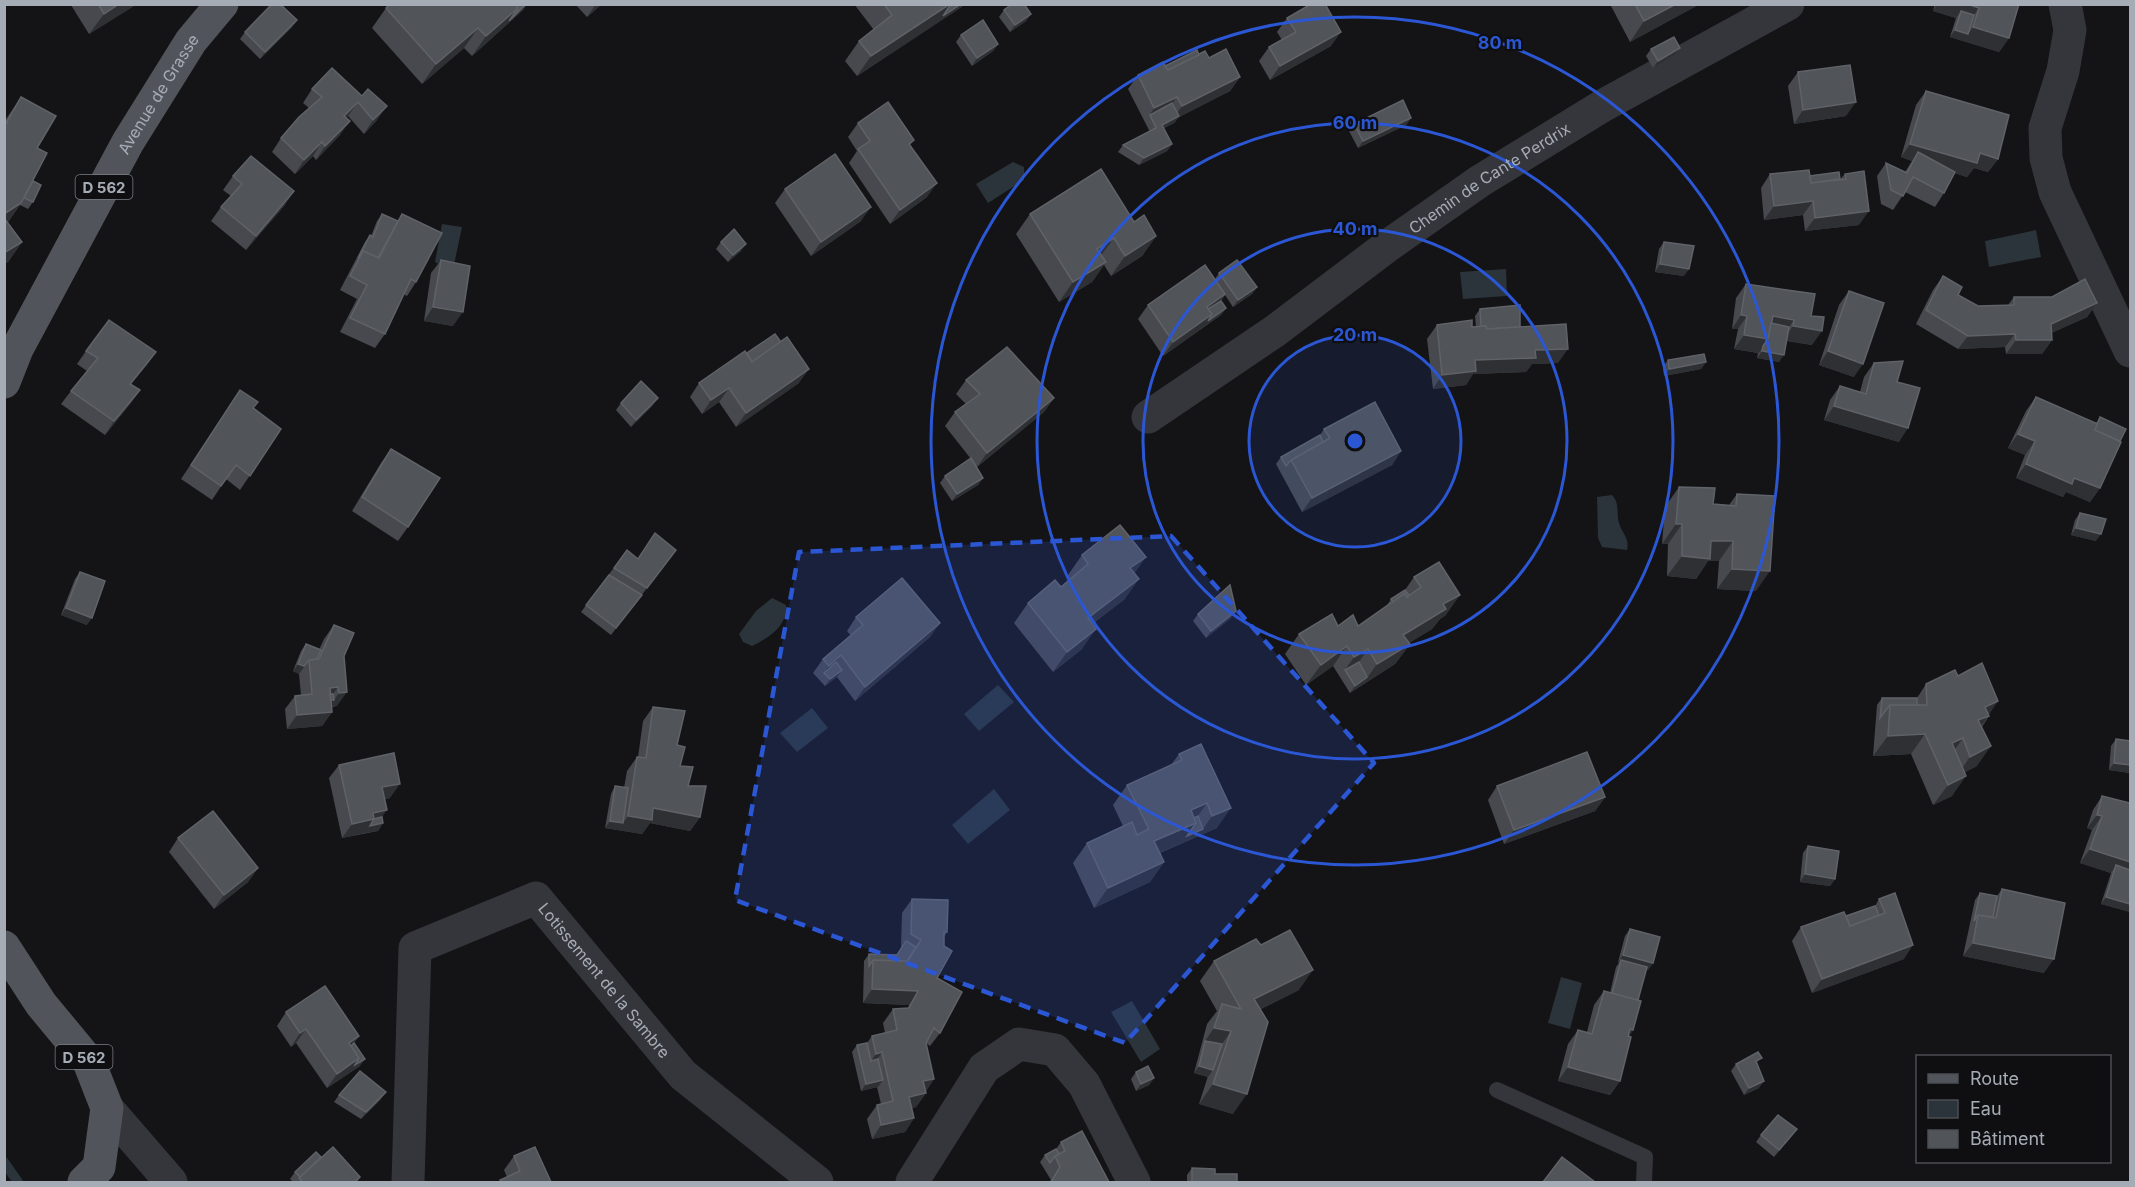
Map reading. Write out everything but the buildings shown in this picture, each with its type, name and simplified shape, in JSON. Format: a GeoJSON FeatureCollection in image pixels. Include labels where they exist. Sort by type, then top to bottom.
{"type":"FeatureCollection","features":[{"type":"Feature","properties":{"kind":"main road","name":"Avenue de Grasse"},"geometry":{"type":"LineString","coordinates":[[4,382],[11,346],[128,142],[191,41],[222,4]]}},
{"type":"Feature","properties":{"kind":"main road","name":"D 562"},"geometry":{"type":"LineString","coordinates":[[4,947],[41,1004],[88,1062],[107,1108]]}},
{"type":"Feature","properties":{"kind":"main road"},"geometry":{"type":"LineString","coordinates":[[84,1182],[99,1167],[107,1108]]}},
{"type":"Feature","properties":{"kind":"street","name":"Chemin de Cante Perdrix"},"geometry":{"type":"LineString","coordinates":[[1148,417],[1275,331],[1386,247],[1480,181],[1604,105],[1788,4]]}},
{"type":"Feature","properties":{"kind":"street"},"geometry":{"type":"LineString","coordinates":[[2065,4],[2070,30],[2063,71],[2045,128],[2046,158],[2055,192],[2130,351]]}},
{"type":"Feature","properties":{"kind":"street","name":"Lotissement de la Sambre"},"geometry":{"type":"LineString","coordinates":[[408,1182],[415,948],[536,898],[682,1075],[817,1182]]}},
{"type":"Feature","properties":{"kind":"street"},"geometry":{"type":"LineString","coordinates":[[912,1182],[984,1068],[1019,1044],[1055,1050],[1084,1084],[1134,1182]]}},
{"type":"Feature","properties":{"kind":"street"},"geometry":{"type":"LineString","coordinates":[[107,1108],[171,1182]]}},
{"type":"Feature","properties":{"kind":"lane"},"geometry":{"type":"LineString","coordinates":[[1497,1090],[1645,1157],[1644,1182]]}},
{"type":"Feature","properties":{"kind":"highlighted area"},"geometry":{"type":"Polygon","coordinates":[[[1171,536],[1374,763],[1125,1043],[735,900],[799,552],[1171,536]]]}},
{"type":"Feature","properties":{"kind":"water"},"geometry":{"type":"Polygon","coordinates":[[[1013,162],[1024,167],[1024,180],[988,203],[976,184],[1013,162]]]}},
{"type":"Feature","properties":{"kind":"water"},"geometry":{"type":"Polygon","coordinates":[[[442,224],[462,227],[454,265],[444,267],[435,262],[442,224]]]}},
{"type":"Feature","properties":{"kind":"water"},"geometry":{"type":"Polygon","coordinates":[[[2036,230],[2041,257],[1989,267],[1985,241],[2036,230]]]}},
{"type":"Feature","properties":{"kind":"water"},"geometry":{"type":"Polygon","coordinates":[[[1506,269],[1507,296],[1463,299],[1460,272],[1506,269]]]}},
{"type":"Feature","properties":{"kind":"water"},"geometry":{"type":"Polygon","coordinates":[[[1612,495],[1617,505],[1619,523],[1627,539],[1627,550],[1602,547],[1598,538],[1597,497],[1612,495]]]}},
{"type":"Feature","properties":{"kind":"water"},"geometry":{"type":"Polygon","coordinates":[[[772,598],[786,605],[784,619],[776,630],[752,646],[743,642],[739,634],[756,611],[772,598]]]}},
{"type":"Feature","properties":{"kind":"water"},"geometry":{"type":"Polygon","coordinates":[[[998,685],[1014,702],[979,731],[964,714],[998,685]]]}},
{"type":"Feature","properties":{"kind":"water"},"geometry":{"type":"Polygon","coordinates":[[[812,708],[828,728],[797,752],[780,733],[812,708]]]}},
{"type":"Feature","properties":{"kind":"water"},"geometry":{"type":"Polygon","coordinates":[[[994,789],[1010,810],[968,844],[952,825],[994,789]]]}},
{"type":"Feature","properties":{"kind":"water"},"geometry":{"type":"Polygon","coordinates":[[[1561,977],[1582,983],[1570,1029],[1548,1023],[1561,977]]]}},
{"type":"Feature","properties":{"kind":"water"},"geometry":{"type":"Polygon","coordinates":[[[1132,1001],[1160,1049],[1141,1062],[1111,1012],[1132,1001]]]}},
{"type":"Feature","properties":{"kind":"waterway"},"geometry":{"type":"LineString","coordinates":[[4,1162],[18,1182]]}}]}
